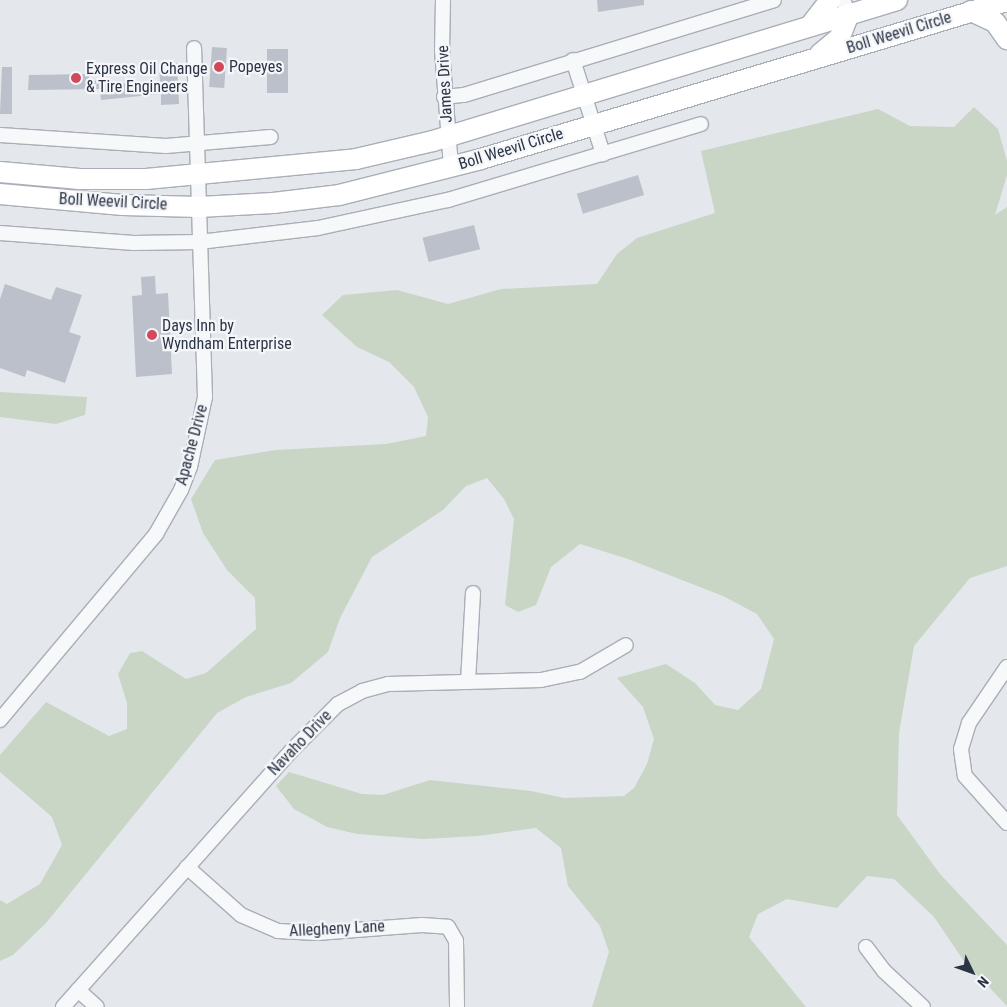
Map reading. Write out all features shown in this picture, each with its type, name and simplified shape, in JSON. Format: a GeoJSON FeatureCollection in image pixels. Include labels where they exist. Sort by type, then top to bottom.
{"type":"FeatureCollection","features":[{"type":"Feature","properties":{"kind":"highway"},"geometry":{"type":"LineString","coordinates":[[810,26],[830,0]]}},
{"type":"Feature","properties":{"kind":"highway","name":"Boll Weevil Circle"},"geometry":{"type":"LineString","coordinates":[[0,172],[80,179],[198,176],[356,160],[448,136],[810,26],[849,5],[876,6],[897,0]]}},
{"type":"Feature","properties":{"kind":"highway","name":"Boll Weevil Circle"},"geometry":{"type":"LineString","coordinates":[[0,194],[123,205],[199,207],[326,197],[451,167],[594,126],[1007,1]]}},
{"type":"Feature","properties":{"kind":"highway"},"geometry":{"type":"LineString","coordinates":[[815,58],[840,37],[849,5]]}},
{"type":"Feature","properties":{"kind":"highway"},"geometry":{"type":"LineString","coordinates":[[972,11],[995,22],[1007,39]]}},
{"type":"Feature","properties":{"kind":"street","name":"James Drive"},"geometry":{"type":"LineString","coordinates":[[443,0],[444,97],[451,167]]}},
{"type":"Feature","properties":{"kind":"street"},"geometry":{"type":"LineString","coordinates":[[444,97],[464,95],[573,60],[774,0]]}},
{"type":"Feature","properties":{"kind":"street","name":"Apache Drive"},"geometry":{"type":"LineString","coordinates":[[0,720],[156,534],[181,490],[196,446],[205,397],[194,48]]}},
{"type":"Feature","properties":{"kind":"street"},"geometry":{"type":"LineString","coordinates":[[573,60],[586,93],[594,126],[604,154]]}},
{"type":"Feature","properties":{"kind":"street"},"geometry":{"type":"LineString","coordinates":[[0,234],[117,243],[200,242],[318,228],[396,213],[604,154],[701,124]]}},
{"type":"Feature","properties":{"kind":"street"},"geometry":{"type":"LineString","coordinates":[[0,135],[100,144],[198,144],[271,137]]}},
{"type":"Feature","properties":{"kind":"street"},"geometry":{"type":"LineString","coordinates":[[468,682],[472,594]]}},
{"type":"Feature","properties":{"kind":"street","name":"Navaho Drive"},"geometry":{"type":"LineString","coordinates":[[63,1007],[318,721],[338,704],[362,691],[388,684],[532,681],[580,672],[626,645]]}},
{"type":"Feature","properties":{"kind":"street"},"geometry":{"type":"LineString","coordinates":[[1007,667],[969,723],[960,749],[965,776],[1007,823]]}},
{"type":"Feature","properties":{"kind":"street","name":"Allegheny Lane"},"geometry":{"type":"LineString","coordinates":[[187,867],[241,915],[278,931],[317,933],[413,925],[448,927],[456,942],[457,1007]]}},
{"type":"Feature","properties":{"kind":"street"},"geometry":{"type":"LineString","coordinates":[[866,947],[884,971],[923,1007]]}},
{"type":"Feature","properties":{"kind":"street"},"geometry":{"type":"LineString","coordinates":[[78,990],[97,1007]]}},
{"type":"Feature","properties":{"kind":"green space"},"geometry":{"type":"Polygon","coordinates":[[[974,107],[998,129],[1007,161],[1007,175],[995,215],[1007,207],[1007,566],[970,578],[914,646],[899,733],[897,815],[940,874],[1007,945],[1007,1006],[964,961],[934,917],[894,879],[867,876],[837,908],[787,899],[758,914],[749,937],[806,1007],[592,1007],[609,952],[600,926],[568,886],[561,848],[536,828],[478,836],[423,839],[357,834],[327,827],[294,809],[276,786],[289,772],[362,794],[383,795],[430,780],[531,791],[564,798],[624,796],[634,788],[647,764],[654,739],[643,707],[617,678],[666,664],[695,683],[715,705],[738,710],[761,689],[774,639],[757,614],[723,596],[628,559],[580,544],[551,567],[536,605],[518,612],[505,605],[514,519],[504,499],[487,478],[466,486],[443,510],[372,557],[340,618],[328,652],[291,683],[246,697],[217,713],[46,923],[13,955],[0,961],[0,900],[7,904],[40,884],[62,845],[52,817],[0,772],[0,755],[46,702],[109,736],[127,729],[127,703],[118,674],[130,653],[142,651],[186,679],[206,673],[256,629],[255,598],[227,570],[203,533],[191,499],[215,460],[276,450],[386,444],[426,436],[428,417],[414,387],[389,362],[357,347],[322,315],[343,295],[397,290],[448,304],[501,289],[597,284],[617,254],[637,238],[715,213],[701,151],[878,109],[910,126],[954,127],[974,107]]]}},
{"type":"Feature","properties":{"kind":"green space"},"geometry":{"type":"Polygon","coordinates":[[[0,392],[87,397],[85,415],[56,424],[0,417],[0,392]]]}},
{"type":"Feature","properties":{"kind":"building"},"geometry":{"type":"Polygon","coordinates":[[[597,0],[644,0],[644,5],[598,12],[597,0]]]}},
{"type":"Feature","properties":{"kind":"building","name":"Popeyes"},"geometry":{"type":"Polygon","coordinates":[[[212,47],[227,48],[224,88],[209,87],[212,47]]]}},
{"type":"Feature","properties":{"kind":"building"},"geometry":{"type":"Polygon","coordinates":[[[267,49],[288,49],[288,93],[267,93],[267,49]]]}},
{"type":"Feature","properties":{"kind":"building"},"geometry":{"type":"Polygon","coordinates":[[[177,63],[179,104],[161,105],[161,94],[101,100],[100,89],[28,90],[29,75],[89,74],[89,81],[110,80],[111,84],[160,82],[159,64],[177,63]]]}},
{"type":"Feature","properties":{"kind":"building"},"geometry":{"type":"Polygon","coordinates":[[[2,67],[12,67],[12,114],[0,114],[2,67]]]}},
{"type":"Feature","properties":{"kind":"building"},"geometry":{"type":"Polygon","coordinates":[[[638,175],[644,195],[583,214],[577,194],[638,175]]]}},
{"type":"Feature","properties":{"kind":"building"},"geometry":{"type":"Polygon","coordinates":[[[474,225],[480,249],[429,262],[423,238],[474,225]]]}},
{"type":"Feature","properties":{"kind":"building","name":"Days Inn by Wyndham Enterprise"},"geometry":{"type":"Polygon","coordinates":[[[155,276],[156,294],[168,293],[172,374],[136,377],[132,296],[142,295],[141,277],[155,276]]]}},
{"type":"Feature","properties":{"kind":"building"},"geometry":{"type":"Polygon","coordinates":[[[5,284],[51,300],[56,287],[82,295],[69,332],[81,336],[65,383],[27,370],[25,377],[0,368],[0,299],[5,284]]]}},
{"type":"Feature","properties":{"kind":"place","name":"Popeyes"},"geometry":{"type":"Point","coordinates":[219,67]}},
{"type":"Feature","properties":{"kind":"place","name":"Express Oil Change & Tire Engineers"},"geometry":{"type":"Point","coordinates":[76,78]}},
{"type":"Feature","properties":{"kind":"place","name":"Days Inn by Wyndham Enterprise"},"geometry":{"type":"Point","coordinates":[152,335]}}]}
